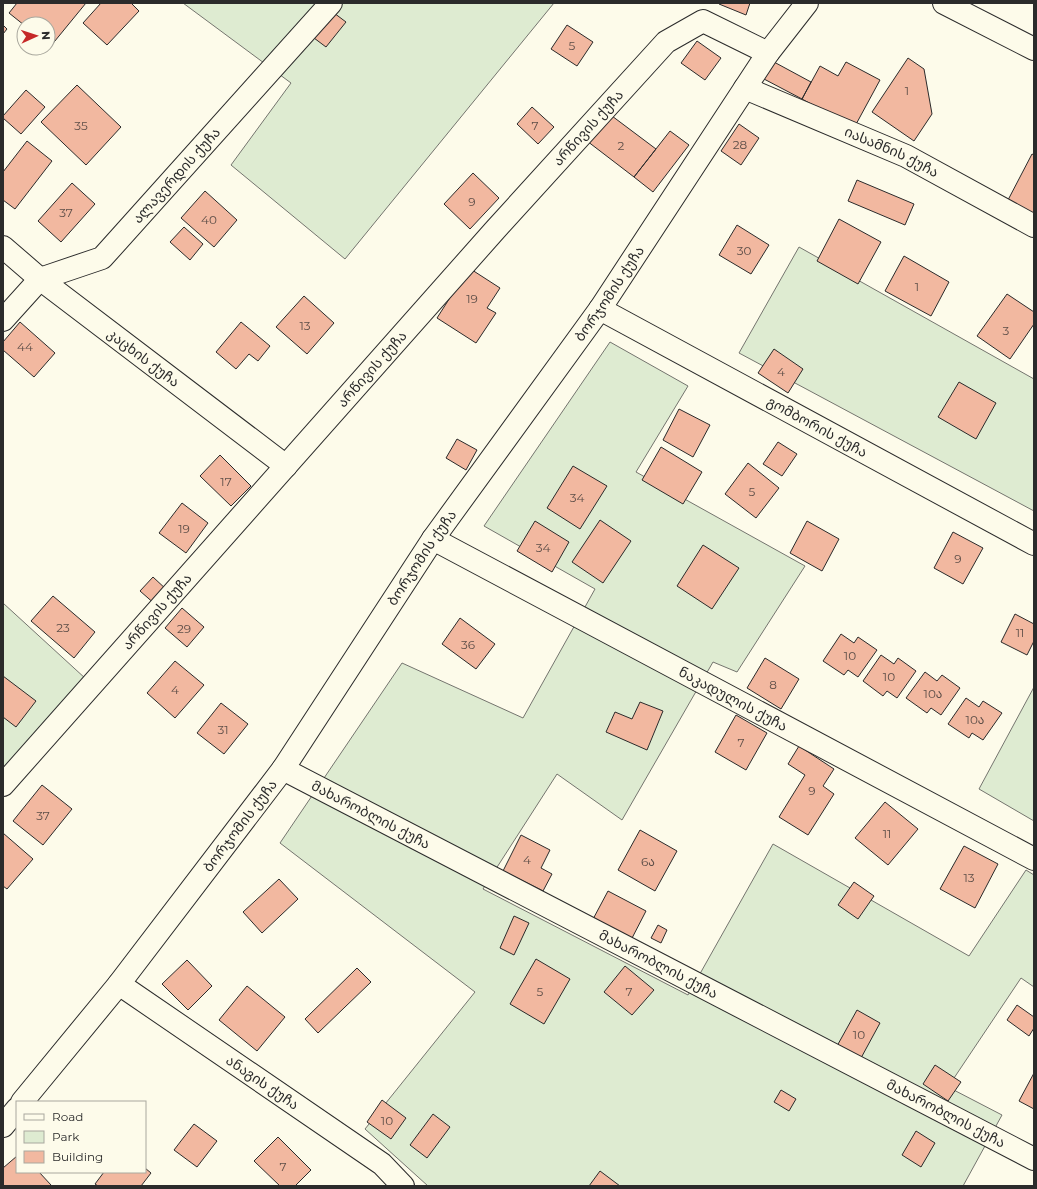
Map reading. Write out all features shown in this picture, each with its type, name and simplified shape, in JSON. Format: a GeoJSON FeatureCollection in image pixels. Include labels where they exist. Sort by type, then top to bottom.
{"type":"FeatureCollection","features":[{"type":"Feature","properties":{"kind":"street","name":"ალავერდის ქუჩა"},"geometry":{"type":"LineString","coordinates":[[3,320],[40,279],[102,258],[331,3]]}},
{"type":"Feature","properties":{"kind":"street","name":"ბორჯომის ქუჩა"},"geometry":{"type":"LineString","coordinates":[[23,1101],[119,984],[283,770],[433,539],[600,309],[768,53],[807,3]]}},
{"type":"Feature","properties":{"kind":"street"},"geometry":{"type":"LineString","coordinates":[[944,3],[1034,49]]}},
{"type":"Feature","properties":{"kind":"street","name":"არწივის ქუჩა"},"geometry":{"type":"LineString","coordinates":[[3,785],[495,230],[666,42],[702,21],[768,53]]}},
{"type":"Feature","properties":{"kind":"street","name":"იასამნის ქუჩა"},"geometry":{"type":"LineString","coordinates":[[745,88],[906,156],[1034,226]]}},
{"type":"Feature","properties":{"kind":"street","name":"კაცხის ქუჩა"},"geometry":{"type":"LineString","coordinates":[[3,247],[40,279],[286,466]]}},
{"type":"Feature","properties":{"kind":"street","name":"გომბორის ქუჩა"},"geometry":{"type":"LineString","coordinates":[[600,309],[1034,544]]}},
{"type":"Feature","properties":{"kind":"street","name":"ნაკადულის ქუჩა"},"geometry":{"type":"LineString","coordinates":[[433,539],[1034,859]]}},
{"type":"Feature","properties":{"kind":"street","name":"მახარობლის ქუჩა"},"geometry":{"type":"LineString","coordinates":[[283,770],[1034,1159]]}},
{"type":"Feature","properties":{"kind":"street","name":"ანაგის ქუჩა"},"geometry":{"type":"LineString","coordinates":[[119,984],[382,1164],[403,1186]]}},
{"type":"Feature","properties":{"kind":"street"},"geometry":{"type":"LineString","coordinates":[[3,1126],[16,1109]]}},
{"type":"Feature","properties":{"kind":"green space"},"geometry":{"type":"Polygon","coordinates":[[[183,3],[554,3],[345,259],[231,165],[291,83],[183,3]]]}},
{"type":"Feature","properties":{"kind":"green space"},"geometry":{"type":"Polygon","coordinates":[[[799,247],[1034,379],[1034,511],[739,353],[799,247]]]}},
{"type":"Feature","properties":{"kind":"green space"},"geometry":{"type":"Polygon","coordinates":[[[610,342],[688,386],[636,472],[805,566],[737,672],[713,662],[622,820],[557,774],[483,889],[688,995],[773,844],[969,956],[1026,870],[1034,875],[1034,987],[1021,978],[948,1087],[1002,1115],[963,1186],[428,1186],[365,1129],[475,992],[280,843],[402,663],[523,718],[595,589],[484,526],[610,342]]]}},
{"type":"Feature","properties":{"kind":"green space"},"geometry":{"type":"Polygon","coordinates":[[[3,603],[86,679],[3,772],[3,603]]]}},
{"type":"Feature","properties":{"kind":"green space"},"geometry":{"type":"Polygon","coordinates":[[[1034,687],[1034,821],[979,789],[1034,687]]]}},
{"type":"Feature","properties":{"kind":"building"},"geometry":{"type":"Polygon","coordinates":[[[17,3],[86,3],[56,40],[56,16],[16,16],[16,19],[9,13],[17,3]]]}},
{"type":"Feature","properties":{"kind":"building"},"geometry":{"type":"Polygon","coordinates":[[[101,3],[131,3],[139,11],[107,45],[83,23],[101,3]]]}},
{"type":"Feature","properties":{"kind":"building"},"geometry":{"type":"Polygon","coordinates":[[[719,3],[750,3],[746,15],[719,3]]]}},
{"type":"Feature","properties":{"kind":"building"},"geometry":{"type":"Polygon","coordinates":[[[334,13],[346,22],[326,47],[314,38],[334,13]]]}},
{"type":"Feature","properties":{"kind":"building"},"geometry":{"type":"Polygon","coordinates":[[[3,25],[7,29],[3,34],[3,25]]]}},
{"type":"Feature","properties":{"kind":"building"},"geometry":{"type":"Polygon","coordinates":[[[567,25],[593,42],[577,66],[551,49],[567,25]]]}},
{"type":"Feature","properties":{"kind":"building"},"geometry":{"type":"Polygon","coordinates":[[[697,41],[721,58],[705,80],[681,63],[697,41]]]}},
{"type":"Feature","properties":{"kind":"building"},"geometry":{"type":"Polygon","coordinates":[[[908,58],[924,69],[932,114],[914,141],[872,112],[908,58]]]}},
{"type":"Feature","properties":{"kind":"building"},"geometry":{"type":"Polygon","coordinates":[[[774,62],[811,82],[802,99],[764,79],[774,62]]]}},
{"type":"Feature","properties":{"kind":"building"},"geometry":{"type":"Polygon","coordinates":[[[846,62],[880,80],[854,128],[802,99],[820,66],[838,76],[846,62]]]}},
{"type":"Feature","properties":{"kind":"building"},"geometry":{"type":"Polygon","coordinates":[[[77,85],[121,127],[86,165],[41,122],[77,85]]]}},
{"type":"Feature","properties":{"kind":"building"},"geometry":{"type":"Polygon","coordinates":[[[26,90],[45,107],[21,134],[3,118],[3,116],[26,90]]]}},
{"type":"Feature","properties":{"kind":"building"},"geometry":{"type":"Polygon","coordinates":[[[532,107],[554,127],[538,144],[517,124],[532,107]]]}},
{"type":"Feature","properties":{"kind":"building"},"geometry":{"type":"Polygon","coordinates":[[[608,113],[656,149],[634,177],[587,141],[608,113]]]}},
{"type":"Feature","properties":{"kind":"building"},"geometry":{"type":"Polygon","coordinates":[[[739,124],[759,138],[741,165],[721,151],[739,124]]]}},
{"type":"Feature","properties":{"kind":"building"},"geometry":{"type":"Polygon","coordinates":[[[670,131],[689,145],[653,192],[634,177],[670,131]]]}},
{"type":"Feature","properties":{"kind":"building"},"geometry":{"type":"Polygon","coordinates":[[[27,141],[52,161],[15,209],[3,200],[3,172],[27,141]]]}},
{"type":"Feature","properties":{"kind":"building"},"geometry":{"type":"Polygon","coordinates":[[[1032,154],[1034,155],[1034,214],[1008,200],[1032,154]]]}},
{"type":"Feature","properties":{"kind":"building"},"geometry":{"type":"Polygon","coordinates":[[[473,173],[499,198],[470,229],[444,204],[473,173]]]}},
{"type":"Feature","properties":{"kind":"building"},"geometry":{"type":"Polygon","coordinates":[[[857,180],[914,204],[905,225],[848,201],[857,180]]]}},
{"type":"Feature","properties":{"kind":"building"},"geometry":{"type":"Polygon","coordinates":[[[72,183],[95,204],[61,242],[38,221],[72,183]]]}},
{"type":"Feature","properties":{"kind":"building"},"geometry":{"type":"Polygon","coordinates":[[[205,191],[237,220],[214,247],[181,218],[205,191]]]}},
{"type":"Feature","properties":{"kind":"building"},"geometry":{"type":"Polygon","coordinates":[[[839,219],[881,242],[858,284],[817,261],[839,219]]]}},
{"type":"Feature","properties":{"kind":"building"},"geometry":{"type":"Polygon","coordinates":[[[737,225],[769,245],[751,274],[719,255],[737,225]]]}},
{"type":"Feature","properties":{"kind":"building"},"geometry":{"type":"Polygon","coordinates":[[[184,227],[203,244],[190,260],[170,242],[184,227]]]}},
{"type":"Feature","properties":{"kind":"building"},"geometry":{"type":"Polygon","coordinates":[[[904,256],[949,282],[931,316],[885,291],[904,256]]]}},
{"type":"Feature","properties":{"kind":"building"},"geometry":{"type":"Polygon","coordinates":[[[469,268],[500,288],[487,308],[496,313],[476,343],[437,318],[469,268]]]}},
{"type":"Feature","properties":{"kind":"building"},"geometry":{"type":"Polygon","coordinates":[[[1007,294],[1034,312],[1034,324],[1010,359],[977,336],[1007,294]]]}},
{"type":"Feature","properties":{"kind":"building"},"geometry":{"type":"Polygon","coordinates":[[[304,296],[334,323],[307,354],[276,327],[304,296]]]}},
{"type":"Feature","properties":{"kind":"building"},"geometry":{"type":"Polygon","coordinates":[[[20,322],[55,353],[34,377],[3,350],[3,342],[20,322]]]}},
{"type":"Feature","properties":{"kind":"building"},"geometry":{"type":"Polygon","coordinates":[[[241,322],[270,346],[258,361],[249,354],[236,369],[216,352],[241,322]]]}},
{"type":"Feature","properties":{"kind":"building"},"geometry":{"type":"Polygon","coordinates":[[[774,349],[803,369],[788,393],[758,373],[774,349]]]}},
{"type":"Feature","properties":{"kind":"building"},"geometry":{"type":"Polygon","coordinates":[[[959,382],[996,403],[976,439],[938,417],[959,382]]]}},
{"type":"Feature","properties":{"kind":"building"},"geometry":{"type":"Polygon","coordinates":[[[679,409],[710,425],[693,457],[663,440],[679,409]]]}},
{"type":"Feature","properties":{"kind":"building"},"geometry":{"type":"Polygon","coordinates":[[[457,439],[477,450],[466,470],[446,458],[457,439]]]}},
{"type":"Feature","properties":{"kind":"building"},"geometry":{"type":"Polygon","coordinates":[[[778,442],[797,454],[782,476],[763,464],[778,442]]]}},
{"type":"Feature","properties":{"kind":"building"},"geometry":{"type":"Polygon","coordinates":[[[661,447],[702,472],[683,504],[642,480],[661,447]]]}},
{"type":"Feature","properties":{"kind":"building"},"geometry":{"type":"Polygon","coordinates":[[[220,455],[251,486],[231,506],[200,476],[220,455]]]}},
{"type":"Feature","properties":{"kind":"building"},"geometry":{"type":"Polygon","coordinates":[[[748,463],[779,488],[756,518],[725,494],[748,463]]]}},
{"type":"Feature","properties":{"kind":"building"},"geometry":{"type":"Polygon","coordinates":[[[573,466],[607,486],[580,529],[547,508],[573,466]]]}},
{"type":"Feature","properties":{"kind":"building"},"geometry":{"type":"Polygon","coordinates":[[[182,503],[208,523],[186,553],[159,533],[182,503]]]}},
{"type":"Feature","properties":{"kind":"building"},"geometry":{"type":"Polygon","coordinates":[[[600,520],[631,541],[603,583],[572,562],[600,520]]]}},
{"type":"Feature","properties":{"kind":"building"},"geometry":{"type":"Polygon","coordinates":[[[535,521],[569,542],[552,572],[517,551],[535,521]]]}},
{"type":"Feature","properties":{"kind":"building"},"geometry":{"type":"Polygon","coordinates":[[[807,521],[839,539],[822,571],[790,553],[807,521]]]}},
{"type":"Feature","properties":{"kind":"building"},"geometry":{"type":"Polygon","coordinates":[[[953,532],[983,548],[963,584],[934,568],[953,532]]]}},
{"type":"Feature","properties":{"kind":"building"},"geometry":{"type":"Polygon","coordinates":[[[703,545],[739,568],[712,609],[677,586],[703,545]]]}},
{"type":"Feature","properties":{"kind":"building"},"geometry":{"type":"Polygon","coordinates":[[[153,577],[168,591],[156,605],[140,591],[153,577]]]}},
{"type":"Feature","properties":{"kind":"building"},"geometry":{"type":"Polygon","coordinates":[[[53,596],[95,632],[74,658],[31,621],[53,596]]]}},
{"type":"Feature","properties":{"kind":"building"},"geometry":{"type":"Polygon","coordinates":[[[182,608],[204,627],[187,647],[165,628],[182,608]]]}},
{"type":"Feature","properties":{"kind":"building"},"geometry":{"type":"Polygon","coordinates":[[[1015,614],[1034,624],[1034,641],[1027,655],[1001,642],[1015,614]]]}},
{"type":"Feature","properties":{"kind":"building"},"geometry":{"type":"Polygon","coordinates":[[[460,618],[495,644],[476,669],[442,644],[460,618]]]}},
{"type":"Feature","properties":{"kind":"building"},"geometry":{"type":"Polygon","coordinates":[[[841,634],[854,643],[858,637],[877,650],[858,677],[848,670],[844,675],[823,661],[841,634]]]}},
{"type":"Feature","properties":{"kind":"building"},"geometry":{"type":"Polygon","coordinates":[[[881,655],[894,664],[898,658],[916,671],[897,698],[887,691],[883,696],[863,681],[881,655]]]}},
{"type":"Feature","properties":{"kind":"building"},"geometry":{"type":"Polygon","coordinates":[[[765,658],[799,679],[781,709],[747,688],[765,658]]]}},
{"type":"Feature","properties":{"kind":"building"},"geometry":{"type":"Polygon","coordinates":[[[175,661],[204,685],[175,718],[147,693],[175,661]]]}},
{"type":"Feature","properties":{"kind":"building"},"geometry":{"type":"Polygon","coordinates":[[[925,672],[937,681],[942,675],[960,688],[941,715],[931,708],[927,713],[906,698],[925,672]]]}},
{"type":"Feature","properties":{"kind":"building"},"geometry":{"type":"Polygon","coordinates":[[[3,676],[36,701],[16,727],[3,717],[3,676]]]}},
{"type":"Feature","properties":{"kind":"building"},"geometry":{"type":"Polygon","coordinates":[[[966,698],[979,707],[983,701],[1002,713],[983,740],[972,733],[969,738],[948,724],[966,698]]]}},
{"type":"Feature","properties":{"kind":"building"},"geometry":{"type":"Polygon","coordinates":[[[640,702],[663,711],[647,750],[606,732],[615,712],[632,719],[640,702]]]}},
{"type":"Feature","properties":{"kind":"building"},"geometry":{"type":"Polygon","coordinates":[[[221,703],[248,724],[224,754],[197,733],[221,703]]]}},
{"type":"Feature","properties":{"kind":"building"},"geometry":{"type":"Polygon","coordinates":[[[736,715],[767,733],[746,770],[715,752],[736,715]]]}},
{"type":"Feature","properties":{"kind":"building"},"geometry":{"type":"Polygon","coordinates":[[[799,746],[834,769],[823,786],[834,794],[808,835],[779,817],[805,775],[788,764],[799,746]]]}},
{"type":"Feature","properties":{"kind":"building"},"geometry":{"type":"Polygon","coordinates":[[[42,785],[72,809],[43,845],[13,821],[42,785]]]}},
{"type":"Feature","properties":{"kind":"building"},"geometry":{"type":"Polygon","coordinates":[[[885,802],[918,829],[888,865],[855,838],[885,802]]]}},
{"type":"Feature","properties":{"kind":"building"},"geometry":{"type":"Polygon","coordinates":[[[640,830],[677,851],[655,891],[618,870],[640,830]]]}},
{"type":"Feature","properties":{"kind":"building"},"geometry":{"type":"Polygon","coordinates":[[[3,833],[33,859],[7,889],[3,886],[3,833]]]}},
{"type":"Feature","properties":{"kind":"building"},"geometry":{"type":"Polygon","coordinates":[[[521,835],[550,850],[541,868],[552,874],[543,891],[503,871],[521,835]]]}},
{"type":"Feature","properties":{"kind":"building"},"geometry":{"type":"Polygon","coordinates":[[[964,846],[998,864],[975,908],[940,889],[964,846]]]}},
{"type":"Feature","properties":{"kind":"building"},"geometry":{"type":"Polygon","coordinates":[[[279,879],[298,899],[262,933],[243,912],[279,879]]]}},
{"type":"Feature","properties":{"kind":"building"},"geometry":{"type":"Polygon","coordinates":[[[854,882],[874,896],[858,919],[838,905],[854,882]]]}},
{"type":"Feature","properties":{"kind":"building"},"geometry":{"type":"Polygon","coordinates":[[[608,891],[646,911],[630,942],[592,921],[608,891]]]}},
{"type":"Feature","properties":{"kind":"building"},"geometry":{"type":"Polygon","coordinates":[[[514,916],[529,923],[514,955],[500,948],[514,916]]]}},
{"type":"Feature","properties":{"kind":"building"},"geometry":{"type":"Polygon","coordinates":[[[658,925],[667,930],[661,943],[651,938],[658,925]]]}},
{"type":"Feature","properties":{"kind":"building"},"geometry":{"type":"Polygon","coordinates":[[[536,959],[570,979],[544,1024],[510,1004],[536,959]]]}},
{"type":"Feature","properties":{"kind":"building"},"geometry":{"type":"Polygon","coordinates":[[[187,960],[212,986],[188,1010],[162,984],[187,960]]]}},
{"type":"Feature","properties":{"kind":"building"},"geometry":{"type":"Polygon","coordinates":[[[625,966],[654,990],[632,1015],[604,992],[625,966]]]}},
{"type":"Feature","properties":{"kind":"building"},"geometry":{"type":"Polygon","coordinates":[[[357,968],[371,982],[318,1033],[305,1019],[357,968]]]}},
{"type":"Feature","properties":{"kind":"building"},"geometry":{"type":"Polygon","coordinates":[[[247,986],[285,1017],[257,1051],[219,1020],[247,986]]]}},
{"type":"Feature","properties":{"kind":"building"},"geometry":{"type":"Polygon","coordinates":[[[1017,1005],[1034,1017],[1034,1028],[1029,1036],[1007,1020],[1017,1005]]]}},
{"type":"Feature","properties":{"kind":"building"},"geometry":{"type":"Polygon","coordinates":[[[857,1010],[880,1023],[861,1058],[837,1046],[857,1010]]]}},
{"type":"Feature","properties":{"kind":"building"},"geometry":{"type":"Polygon","coordinates":[[[935,1065],[961,1082],[948,1101],[923,1084],[935,1065]]]}},
{"type":"Feature","properties":{"kind":"building"},"geometry":{"type":"Polygon","coordinates":[[[1034,1073],[1034,1109],[1019,1101],[1034,1073]]]}},
{"type":"Feature","properties":{"kind":"building"},"geometry":{"type":"Polygon","coordinates":[[[781,1090],[796,1099],[789,1111],[774,1102],[781,1090]]]}},
{"type":"Feature","properties":{"kind":"building"},"geometry":{"type":"Polygon","coordinates":[[[382,1100],[406,1118],[391,1139],[367,1122],[382,1100]]]}},
{"type":"Feature","properties":{"kind":"building"},"geometry":{"type":"Polygon","coordinates":[[[433,1114],[450,1127],[427,1158],[410,1145],[433,1114]]]}},
{"type":"Feature","properties":{"kind":"building"},"geometry":{"type":"Polygon","coordinates":[[[194,1124],[217,1141],[197,1167],[174,1150],[194,1124]]]}},
{"type":"Feature","properties":{"kind":"building"},"geometry":{"type":"Polygon","coordinates":[[[916,1131],[935,1143],[921,1167],[902,1155],[916,1131]]]}},
{"type":"Feature","properties":{"kind":"building"},"geometry":{"type":"Polygon","coordinates":[[[278,1137],[311,1170],[295,1186],[280,1186],[254,1161],[278,1137]]]}},
{"type":"Feature","properties":{"kind":"building"},"geometry":{"type":"Polygon","coordinates":[[[16,1157],[16,1173],[40,1173],[51,1185],[3,1186],[3,1168],[16,1157]]]}},
{"type":"Feature","properties":{"kind":"building"},"geometry":{"type":"Polygon","coordinates":[[[146,1169],[151,1173],[141,1186],[98,1186],[95,1184],[103,1173],[146,1173],[146,1169]]]}},
{"type":"Feature","properties":{"kind":"building"},"geometry":{"type":"Polygon","coordinates":[[[600,1171],[620,1186],[589,1186],[600,1171]]]}}]}
